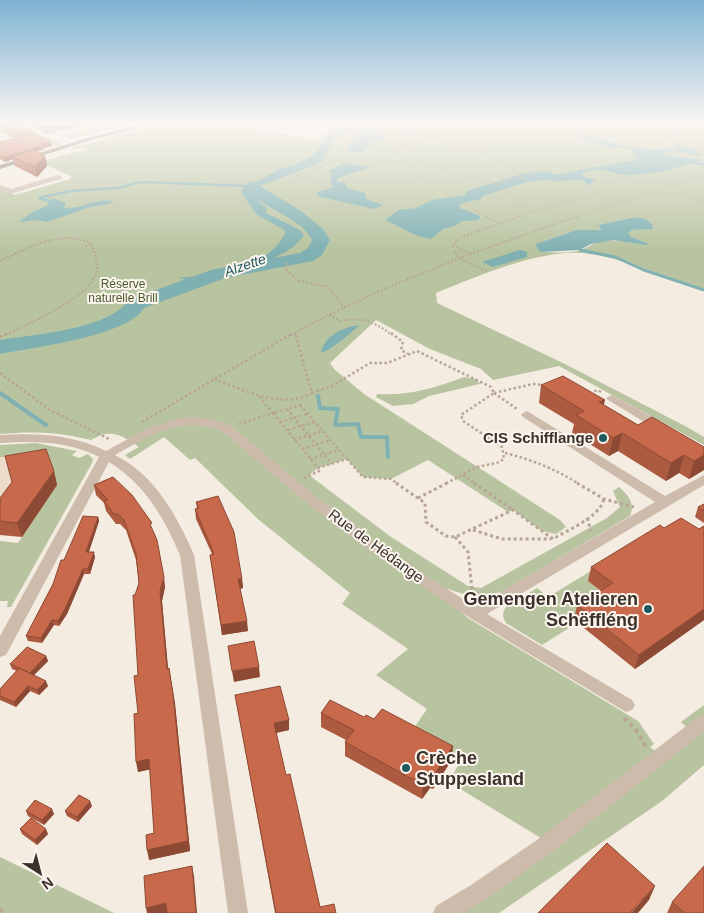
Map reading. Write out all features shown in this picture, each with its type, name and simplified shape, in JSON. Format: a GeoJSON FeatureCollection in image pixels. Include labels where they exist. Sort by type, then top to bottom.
{"type":"FeatureCollection","features":[{"type":"Feature","properties":{"kind":"street"},"geometry":{"type":"LineString","coordinates":[[0,187],[10,192],[58,177]]}},
{"type":"Feature","properties":{"kind":"street"},"geometry":{"type":"LineString","coordinates":[[612,398],[670,432]]}},
{"type":"Feature","properties":{"kind":"street"},"geometry":{"type":"LineString","coordinates":[[528,415],[664,502]]}},
{"type":"Feature","properties":{"kind":"street","name":"Rue de Hédange"},"geometry":{"type":"LineString","coordinates":[[107,455],[159,427],[182,420],[199,420],[226,428],[293,485],[375,548],[475,614],[626,705]]}},
{"type":"Feature","properties":{"kind":"street"},"geometry":{"type":"LineString","coordinates":[[0,438],[39,436],[64,439],[107,455],[136,476],[164,506],[178,530],[187,555],[238,913]]}},
{"type":"Feature","properties":{"kind":"street"},"geometry":{"type":"LineString","coordinates":[[0,651],[107,455]]}},
{"type":"Feature","properties":{"kind":"street"},"geometry":{"type":"LineString","coordinates":[[475,614],[704,479]]}},
{"type":"Feature","properties":{"kind":"street"},"geometry":{"type":"LineString","coordinates":[[442,913],[465,901],[537,852],[704,722]]}},
{"type":"Feature","properties":{"kind":"path"},"geometry":{"type":"LineString","coordinates":[[306,180],[297,176],[323,167]]}},
{"type":"Feature","properties":{"kind":"path"},"geometry":{"type":"LineString","coordinates":[[413,167],[422,178],[441,192],[497,223]]}},
{"type":"Feature","properties":{"kind":"path"},"geometry":{"type":"LineString","coordinates":[[433,167],[498,184],[532,212]]}},
{"type":"Feature","properties":{"kind":"path"},"geometry":{"type":"LineString","coordinates":[[507,167],[529,181]]}},
{"type":"Feature","properties":{"kind":"path"},"geometry":{"type":"LineString","coordinates":[[520,175],[549,169]]}},
{"type":"Feature","properties":{"kind":"path"},"geometry":{"type":"LineString","coordinates":[[137,424],[295,333],[344,308],[459,258],[704,175]]}},
{"type":"Feature","properties":{"kind":"path"},"geometry":{"type":"LineString","coordinates":[[498,184],[524,177]]}},
{"type":"Feature","properties":{"kind":"path"},"geometry":{"type":"LineString","coordinates":[[470,254],[455,248],[453,246],[454,242],[497,223],[598,193],[605,181],[632,178],[636,183]]}},
{"type":"Feature","properties":{"kind":"path"},"geometry":{"type":"LineString","coordinates":[[646,194],[680,194],[704,200]]}},
{"type":"Feature","properties":{"kind":"path"},"geometry":{"type":"LineString","coordinates":[[544,195],[562,203]]}},
{"type":"Feature","properties":{"kind":"path"},"geometry":{"type":"LineString","coordinates":[[0,261],[60,238],[83,240],[92,246],[98,267],[96,276],[90,286],[0,337]]}},
{"type":"Feature","properties":{"kind":"path"},"geometry":{"type":"LineString","coordinates":[[85,246],[92,246]]}},
{"type":"Feature","properties":{"kind":"path"},"geometry":{"type":"LineString","coordinates":[[455,252],[459,258],[488,272]]}},
{"type":"Feature","properties":{"kind":"path"},"geometry":{"type":"LineString","coordinates":[[288,263],[285,269],[287,273],[302,282],[329,287],[330,293],[340,301],[344,308]]}},
{"type":"Feature","properties":{"kind":"path"},"geometry":{"type":"LineString","coordinates":[[329,315],[341,321],[355,317],[369,319],[403,342],[401,350],[408,354]]}},
{"type":"Feature","properties":{"kind":"path"},"geometry":{"type":"LineString","coordinates":[[295,333],[300,341],[304,372],[312,385],[312,393]]}},
{"type":"Feature","properties":{"kind":"path"},"geometry":{"type":"LineString","coordinates":[[214,380],[284,401],[298,401],[312,393],[332,386],[347,378],[352,372],[370,363],[387,363],[416,351],[427,354],[491,387],[494,393],[528,415]]}},
{"type":"Feature","properties":{"kind":"path"},"geometry":{"type":"LineString","coordinates":[[0,373],[50,410],[111,440],[116,437]]}},
{"type":"Feature","properties":{"kind":"path"},"geometry":{"type":"LineString","coordinates":[[418,498],[478,468],[504,459],[505,453],[502,446],[463,421],[461,415],[494,393],[533,384],[547,386]]}},
{"type":"Feature","properties":{"kind":"path"},"geometry":{"type":"LineString","coordinates":[[586,396],[597,390],[612,398]]}},
{"type":"Feature","properties":{"kind":"path"},"geometry":{"type":"LineString","coordinates":[[256,393],[318,468]]}},
{"type":"Feature","properties":{"kind":"path"},"geometry":{"type":"LineString","coordinates":[[298,401],[300,406],[362,477],[391,479],[427,506],[424,516],[426,522],[446,536],[455,537],[513,510]]}},
{"type":"Feature","properties":{"kind":"path"},"geometry":{"type":"LineString","coordinates":[[226,428],[300,406]]}},
{"type":"Feature","properties":{"kind":"path"},"geometry":{"type":"LineString","coordinates":[[287,409],[332,464]]}},
{"type":"Feature","properties":{"kind":"path"},"geometry":{"type":"LineString","coordinates":[[280,422],[307,414]]}},
{"type":"Feature","properties":{"kind":"path"},"geometry":{"type":"LineString","coordinates":[[287,431],[315,422]]}},
{"type":"Feature","properties":{"kind":"path"},"geometry":{"type":"LineString","coordinates":[[294,440],[322,431]]}},
{"type":"Feature","properties":{"kind":"path"},"geometry":{"type":"LineString","coordinates":[[302,449],[330,440]]}},
{"type":"Feature","properties":{"kind":"path"},"geometry":{"type":"LineString","coordinates":[[310,459],[339,450]]}},
{"type":"Feature","properties":{"kind":"path"},"geometry":{"type":"LineString","coordinates":[[505,453],[536,461],[554,469],[604,499],[646,512]]}},
{"type":"Feature","properties":{"kind":"path"},"geometry":{"type":"LineString","coordinates":[[318,468],[347,459]]}},
{"type":"Feature","properties":{"kind":"path"},"geometry":{"type":"LineString","coordinates":[[293,485],[319,471],[318,468]]}},
{"type":"Feature","properties":{"kind":"path"},"geometry":{"type":"LineString","coordinates":[[463,475],[553,539]]}},
{"type":"Feature","properties":{"kind":"path"},"geometry":{"type":"LineString","coordinates":[[473,530],[502,539],[553,539],[596,512],[602,506],[604,499]]}},
{"type":"Feature","properties":{"kind":"path"},"geometry":{"type":"LineString","coordinates":[[455,537],[468,552],[475,614]]}},
{"type":"Feature","properties":{"kind":"path"},"geometry":{"type":"LineString","coordinates":[[0,909],[3,913]]}},
{"type":"Feature","properties":{"kind":"green space","name":"Réserve naturelle Brill"},"geometry":{"type":"Polygon","coordinates":[[[50,167],[704,167],[704,290],[611,258],[583,253],[565,253],[527,260],[489,272],[436,293],[437,303],[565,364],[685,426],[704,437],[704,445],[559,366],[493,380],[481,369],[430,349],[376,320],[330,363],[334,369],[364,394],[560,520],[566,527],[556,534],[542,531],[513,510],[508,512],[428,460],[391,479],[363,477],[347,459],[318,468],[309,475],[391,537],[468,586],[481,588],[607,518],[620,507],[613,491],[619,487],[630,500],[632,507],[630,516],[503,591],[491,595],[472,596],[428,583],[468,618],[638,721],[654,744],[650,747],[660,755],[691,731],[681,722],[704,705],[704,765],[662,801],[499,913],[443,913],[549,843],[449,782],[461,760],[410,734],[427,709],[376,675],[408,649],[342,604],[350,593],[259,520],[195,458],[190,460],[164,437],[130,459],[125,455],[139,447],[116,434],[105,434],[91,440],[46,433],[0,434],[0,189],[15,195],[70,179],[71,176],[50,167]],[[636,217],[602,224],[598,227],[601,230],[576,230],[547,240],[541,252],[577,251],[597,242],[609,240],[647,243],[631,237],[627,233],[632,230],[646,229],[636,217]]]}},
{"type":"Feature","properties":{"kind":"green space"},"geometry":{"type":"Polygon","coordinates":[[[464,377],[475,379],[480,384],[429,396],[413,404],[393,406],[376,397],[377,394],[400,394],[422,390],[464,377]]]}},
{"type":"Feature","properties":{"kind":"green space"},"geometry":{"type":"Polygon","coordinates":[[[36,443],[77,451],[72,455],[79,458],[88,454],[93,459],[11,607],[7,607],[8,601],[0,601],[0,541],[18,543],[57,485],[25,456],[0,457],[0,445],[36,443]]]}},
{"type":"Feature","properties":{"kind":"green space"},"geometry":{"type":"Polygon","coordinates":[[[647,537],[589,581],[609,598],[574,620],[577,623],[542,645],[506,623],[503,615],[506,607],[537,588],[548,597],[647,537]]]}},
{"type":"Feature","properties":{"kind":"green space"},"geometry":{"type":"Polygon","coordinates":[[[0,857],[114,913],[0,913],[0,857]]]}},
{"type":"Feature","properties":{"kind":"shaded area"},"geometry":{"type":"Polygon","coordinates":[[[24,456],[16,497],[0,518],[0,457],[24,456]]]}},
{"type":"Feature","properties":{"kind":"water"},"geometry":{"type":"Polygon","coordinates":[[[288,167],[310,167],[257,187],[259,202],[267,208],[266,213],[300,230],[304,235],[297,244],[285,252],[255,266],[223,276],[197,281],[178,278],[207,275],[239,268],[266,255],[277,245],[285,233],[284,230],[256,214],[241,191],[247,184],[260,180],[279,169],[288,167]]]}},
{"type":"Feature","properties":{"kind":"water"},"geometry":{"type":"Polygon","coordinates":[[[337,167],[371,167],[338,178],[337,182],[345,182],[347,188],[365,193],[366,199],[383,205],[374,209],[317,196],[318,192],[333,187],[330,182],[332,174],[329,171],[337,167]]]}},
{"type":"Feature","properties":{"kind":"water"},"geometry":{"type":"Polygon","coordinates":[[[598,167],[680,167],[652,173],[628,175],[602,170],[591,171],[583,173],[582,176],[596,180],[586,186],[586,182],[583,180],[553,181],[548,176],[598,167]]]}},
{"type":"Feature","properties":{"kind":"water"},"geometry":{"type":"Polygon","coordinates":[[[473,194],[482,197],[481,199],[459,204],[460,208],[480,216],[479,220],[462,221],[455,226],[443,229],[431,239],[413,234],[385,220],[399,210],[416,208],[432,200],[473,194]]]}},
{"type":"Feature","properties":{"kind":"water"},"geometry":{"type":"Polygon","coordinates":[[[52,198],[66,203],[64,208],[107,200],[113,201],[109,204],[90,207],[47,222],[38,220],[19,222],[31,213],[46,206],[52,198]]]}},
{"type":"Feature","properties":{"kind":"water"},"geometry":{"type":"Polygon","coordinates":[[[636,217],[645,219],[652,224],[653,229],[632,230],[628,233],[631,237],[648,244],[646,245],[613,240],[591,244],[580,250],[541,252],[537,248],[536,244],[576,230],[601,230],[598,226],[602,224],[636,217]]]}},
{"type":"Feature","properties":{"kind":"water"},"geometry":{"type":"Polygon","coordinates":[[[520,250],[527,252],[527,257],[493,267],[482,262],[520,250]]]}},
{"type":"Feature","properties":{"kind":"water"},"geometry":{"type":"Polygon","coordinates":[[[360,325],[336,345],[321,353],[326,341],[330,337],[341,330],[360,325]]]}},
{"type":"Feature","properties":{"kind":"building"},"geometry":{"type":"Polygon","coordinates":[[[563,376],[605,400],[599,402],[638,425],[652,417],[704,447],[704,455],[694,461],[684,455],[671,463],[622,433],[613,438],[576,415],[584,411],[541,385],[563,376]]]}},
{"type":"Feature","properties":{"kind":"building"},"geometry":{"type":"Polygon","coordinates":[[[46,449],[54,471],[17,523],[0,521],[0,498],[12,482],[5,456],[46,449]]]}},
{"type":"Feature","properties":{"kind":"building"},"geometry":{"type":"Polygon","coordinates":[[[113,477],[132,495],[152,523],[150,524],[157,540],[164,577],[160,591],[167,669],[169,668],[173,694],[188,841],[147,850],[146,835],[154,833],[149,759],[136,762],[134,714],[138,713],[134,676],[138,675],[133,595],[135,595],[139,583],[136,554],[124,520],[118,514],[114,514],[104,501],[108,500],[94,485],[113,477]]]}},
{"type":"Feature","properties":{"kind":"building"},"geometry":{"type":"Polygon","coordinates":[[[218,496],[234,532],[242,579],[238,579],[247,621],[221,625],[210,555],[214,554],[195,509],[199,508],[196,502],[218,496]]]}},
{"type":"Feature","properties":{"kind":"building"},"geometry":{"type":"Polygon","coordinates":[[[704,504],[704,511],[698,507],[704,504]]]}},
{"type":"Feature","properties":{"kind":"building"},"geometry":{"type":"Polygon","coordinates":[[[83,516],[98,517],[86,552],[94,552],[88,569],[83,569],[58,621],[52,620],[41,638],[26,636],[53,584],[61,560],[64,560],[83,516]]]}},
{"type":"Feature","properties":{"kind":"building","name":"Gemengen Atelieren Schëffléng"},"geometry":{"type":"Polygon","coordinates":[[[681,518],[699,529],[704,526],[704,609],[639,655],[577,605],[613,583],[591,567],[660,525],[664,528],[681,518]]]}},
{"type":"Feature","properties":{"kind":"building"},"geometry":{"type":"Polygon","coordinates":[[[254,641],[259,667],[232,671],[228,646],[254,641]]]}},
{"type":"Feature","properties":{"kind":"building"},"geometry":{"type":"Polygon","coordinates":[[[27,647],[46,656],[30,673],[10,664],[27,647]]]}},
{"type":"Feature","properties":{"kind":"building"},"geometry":{"type":"Polygon","coordinates":[[[19,668],[46,681],[37,690],[28,686],[14,702],[0,696],[0,689],[19,668]]]}},
{"type":"Feature","properties":{"kind":"building"},"geometry":{"type":"Polygon","coordinates":[[[280,686],[289,720],[274,723],[286,775],[290,774],[320,907],[334,904],[336,913],[276,913],[235,695],[280,686]]]}},
{"type":"Feature","properties":{"kind":"building"},"geometry":{"type":"Polygon","coordinates":[[[330,700],[364,717],[366,715],[374,719],[382,709],[453,746],[434,775],[431,773],[423,785],[345,742],[354,730],[321,713],[330,700]]]}},
{"type":"Feature","properties":{"kind":"building"},"geometry":{"type":"Polygon","coordinates":[[[79,795],[90,801],[77,817],[65,811],[79,795]]]}},
{"type":"Feature","properties":{"kind":"building"},"geometry":{"type":"Polygon","coordinates":[[[35,800],[52,809],[42,820],[26,811],[35,800]]]}},
{"type":"Feature","properties":{"kind":"building"},"geometry":{"type":"Polygon","coordinates":[[[31,818],[46,829],[35,840],[20,829],[31,818]]]}},
{"type":"Feature","properties":{"kind":"building"},"geometry":{"type":"Polygon","coordinates":[[[607,843],[655,886],[632,913],[538,913],[607,843]]]}},
{"type":"Feature","properties":{"kind":"building"},"geometry":{"type":"Polygon","coordinates":[[[192,866],[196,913],[167,913],[166,903],[146,908],[144,876],[192,866]]]}},
{"type":"Feature","properties":{"kind":"building"},"geometry":{"type":"Polygon","coordinates":[[[704,866],[704,913],[685,913],[672,902],[704,866]]]}},
{"type":"Feature","properties":{"kind":"waterway"},"geometry":{"type":"LineString","coordinates":[[473,194],[525,178],[548,176]]}},
{"type":"Feature","properties":{"kind":"waterway"},"geometry":{"type":"LineString","coordinates":[[49,201],[39,198],[70,191],[118,188],[141,182],[251,186]]}},
{"type":"Feature","properties":{"kind":"waterway"},"geometry":{"type":"LineString","coordinates":[[234,271],[306,257],[316,251],[321,240],[317,233],[295,215],[256,192],[252,186]]}},
{"type":"Feature","properties":{"kind":"waterway"},"geometry":{"type":"LineString","coordinates":[[580,250],[615,257],[644,270],[704,290]]}},
{"type":"Feature","properties":{"kind":"waterway","name":"Alzette"},"geometry":{"type":"LineString","coordinates":[[0,347],[106,325],[130,313],[136,304],[230,271]]}},
{"type":"Feature","properties":{"kind":"waterway"},"geometry":{"type":"LineString","coordinates":[[0,393],[46,425]]}},
{"type":"Feature","properties":{"kind":"waterway"},"geometry":{"type":"LineString","coordinates":[[318,396],[320,408],[338,409],[335,425],[358,424],[361,437],[387,437],[388,457]]}},
{"type":"Feature","properties":{"kind":"place","name":"CIS Schifflange"},"geometry":{"type":"Point","coordinates":[603,438]}},
{"type":"Feature","properties":{"kind":"place","name":"Gemengen Atelieren Schëffléng"},"geometry":{"type":"Point","coordinates":[648,609]}},
{"type":"Feature","properties":{"kind":"place","name":"Crèche Stuppesland"},"geometry":{"type":"Point","coordinates":[406,768]}}]}
